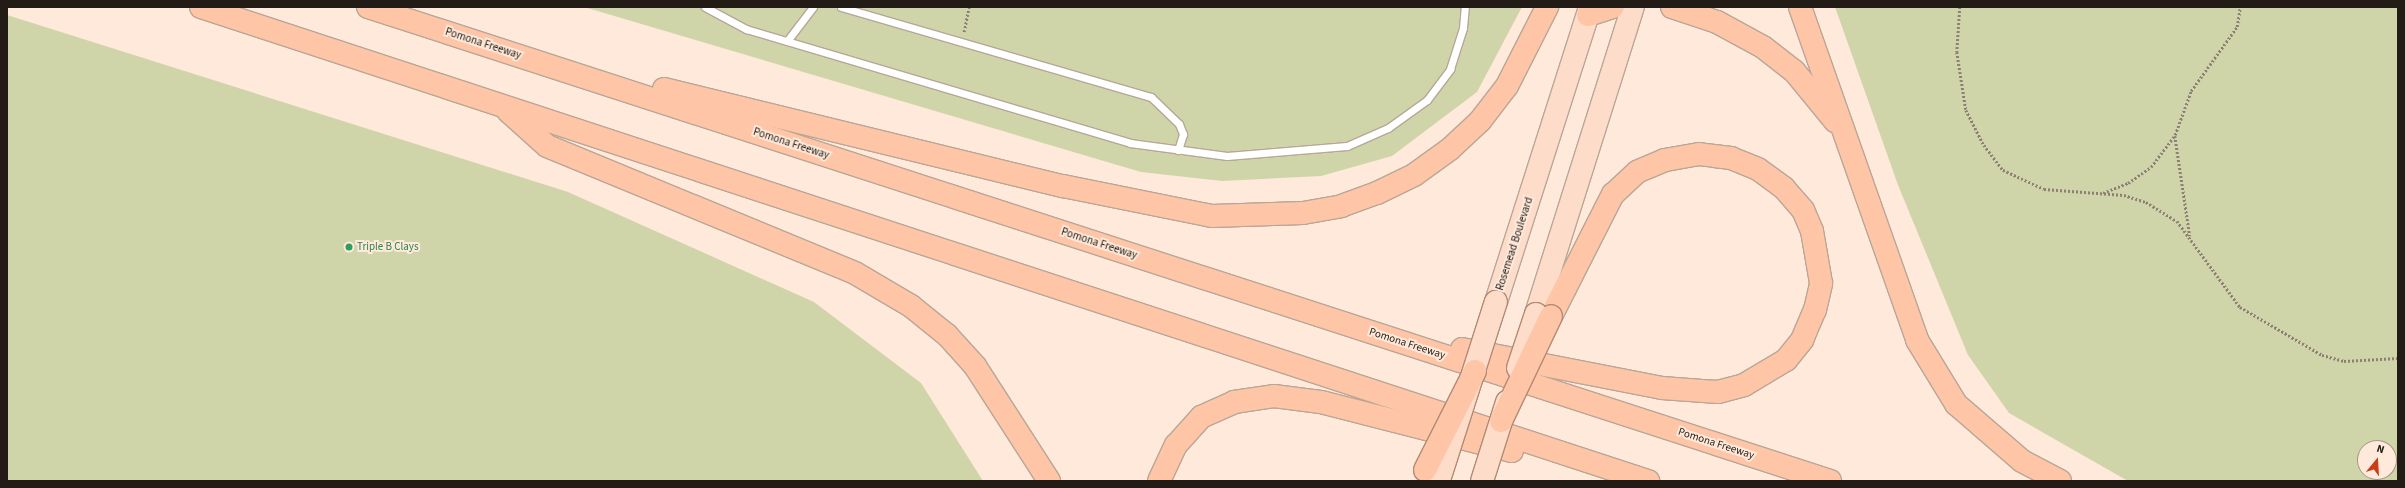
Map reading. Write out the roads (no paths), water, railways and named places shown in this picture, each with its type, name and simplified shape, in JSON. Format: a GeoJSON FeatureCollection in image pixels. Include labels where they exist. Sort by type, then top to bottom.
{"type":"FeatureCollection","features":[{"type":"Feature","properties":{"kind":"highway"},"geometry":{"type":"LineString","coordinates":[[201,7],[1648,481]]}},
{"type":"Feature","properties":{"kind":"highway","name":"Pomona Freeway"},"geometry":{"type":"LineString","coordinates":[[368,7],[1830,481]]}},
{"type":"Feature","properties":{"kind":"highway"},"geometry":{"type":"LineString","coordinates":[[510,53],[1063,186],[1212,216],[1263,217],[1341,206],[1414,175],[1450,150],[1480,121],[1507,86],[1547,7]]}},
{"type":"Feature","properties":{"kind":"highway"},"geometry":{"type":"LineString","coordinates":[[1589,11],[1613,7]]}},
{"type":"Feature","properties":{"kind":"highway"},"geometry":{"type":"LineString","coordinates":[[1672,7],[1717,22],[1763,47],[1794,71],[1840,129]]}},
{"type":"Feature","properties":{"kind":"highway"},"geometry":{"type":"LineString","coordinates":[[1800,7],[1833,95],[1840,129],[1917,340],[1956,404],[2022,461],[2060,481]]}},
{"type":"Feature","properties":{"kind":"highway"},"geometry":{"type":"LineString","coordinates":[[501,105],[547,146],[856,273],[911,306],[947,335],[975,366],[1049,481]]}},
{"type":"Feature","properties":{"kind":"highway"},"geometry":{"type":"LineString","coordinates":[[1370,332],[1662,388],[1718,392],[1744,385],[1767,374],[1786,360],[1802,340],[1815,310],[1820,283],[1812,231],[1803,210],[1784,188],[1758,169],[1731,158],[1699,154],[1665,160],[1637,172],[1613,194],[1543,315],[1501,421]]}},
{"type":"Feature","properties":{"kind":"highway"},"geometry":{"type":"LineString","coordinates":[[1431,477],[1475,371]]}},
{"type":"Feature","properties":{"kind":"highway"},"geometry":{"type":"LineString","coordinates":[[1158,481],[1176,445],[1201,418],[1234,402],[1274,396],[1321,402],[1632,481]]}},
{"type":"Feature","properties":{"kind":"main road"},"geometry":{"type":"LineString","coordinates":[[1543,315],[1633,7]]}},
{"type":"Feature","properties":{"kind":"main road","name":"Rosemead Boulevard"},"geometry":{"type":"LineString","coordinates":[[1475,371],[1589,11]]}},
{"type":"Feature","properties":{"kind":"main road"},"geometry":{"type":"LineString","coordinates":[[1482,481],[1501,421]]}},
{"type":"Feature","properties":{"kind":"lane"},"geometry":{"type":"LineString","coordinates":[[705,7],[746,29],[1130,143],[1227,156],[1294,153],[1347,146],[1388,128],[1428,100],[1450,69],[1463,28],[1465,7]]}},
{"type":"Feature","properties":{"kind":"lane"},"geometry":{"type":"LineString","coordinates":[[787,41],[813,7]]}},
{"type":"Feature","properties":{"kind":"lane"},"geometry":{"type":"LineString","coordinates":[[841,7],[1151,97],[1179,124],[1182,134],[1178,150]]}},
{"type":"Feature","properties":{"kind":"place","name":"Triple B Clays"},"geometry":{"type":"Point","coordinates":[349,247]}}]}
